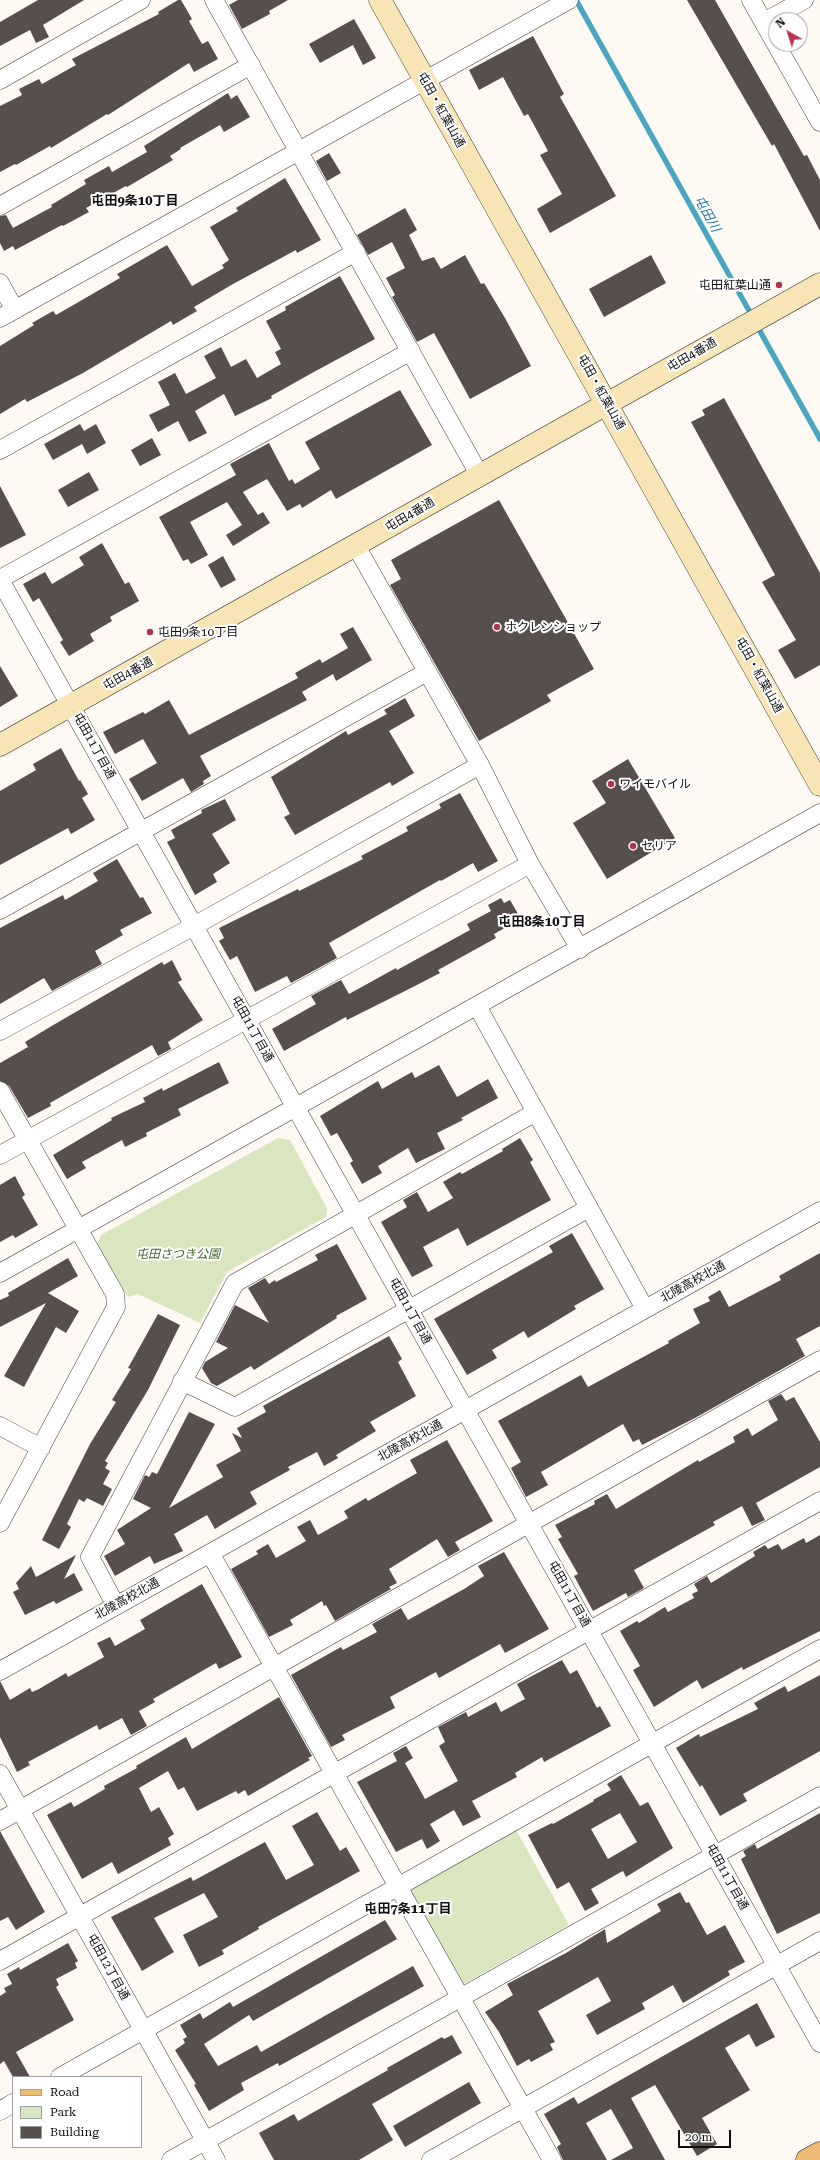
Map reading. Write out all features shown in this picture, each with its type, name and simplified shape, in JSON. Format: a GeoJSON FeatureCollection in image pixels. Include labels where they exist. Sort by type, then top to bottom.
{"type":"FeatureCollection","features":[{"type":"Feature","properties":{"kind":"main road"},"geometry":{"type":"LineString","coordinates":[[807,2160],[820,2153]]}},
{"type":"Feature","properties":{"kind":"street"},"geometry":{"type":"LineString","coordinates":[[0,80],[141,0]]}},
{"type":"Feature","properties":{"kind":"street"},"geometry":{"type":"LineString","coordinates":[[214,0],[300,151],[480,476]]}},
{"type":"Feature","properties":{"kind":"street","name":"屯田・紅葉山通"},"geometry":{"type":"LineString","coordinates":[[380,0],[608,404],[820,785]]}},
{"type":"Feature","properties":{"kind":"street"},"geometry":{"type":"LineString","coordinates":[[0,283],[8,314],[569,0]]}},
{"type":"Feature","properties":{"kind":"street"},"geometry":{"type":"LineString","coordinates":[[751,0],[819,120]]}},
{"type":"Feature","properties":{"kind":"street"},"geometry":{"type":"LineString","coordinates":[[764,22],[804,0]]}},
{"type":"Feature","properties":{"kind":"street"},"geometry":{"type":"LineString","coordinates":[[0,206],[251,66]]}},
{"type":"Feature","properties":{"kind":"street"},"geometry":{"type":"LineString","coordinates":[[0,450],[356,252]]}},
{"type":"Feature","properties":{"kind":"street","name":"屯田4番通"},"geometry":{"type":"LineString","coordinates":[[0,745],[72,706],[820,284]]}},
{"type":"Feature","properties":{"kind":"street"},"geometry":{"type":"LineString","coordinates":[[0,580],[411,351]]}},
{"type":"Feature","properties":{"kind":"street"},"geometry":{"type":"LineString","coordinates":[[356,546],[480,765],[530,864],[580,949]]}},
{"type":"Feature","properties":{"kind":"street","name":"屯田11丁目通"},"geometry":{"type":"LineString","coordinates":[[0,580],[72,706],[820,2043]]}},
{"type":"Feature","properties":{"kind":"street"},"geometry":{"type":"LineString","coordinates":[[0,910],[427,672]]}},
{"type":"Feature","properties":{"kind":"street"},"geometry":{"type":"LineString","coordinates":[[0,1031],[194,926],[480,765]]}},
{"type":"Feature","properties":{"kind":"street"},"geometry":{"type":"LineString","coordinates":[[0,1273],[820,813]]}},
{"type":"Feature","properties":{"kind":"street"},"geometry":{"type":"LineString","coordinates":[[0,1155],[530,864]]}},
{"type":"Feature","properties":{"kind":"street"},"geometry":{"type":"LineString","coordinates":[[477,1006],[645,1309]]}},
{"type":"Feature","properties":{"kind":"street"},"geometry":{"type":"LineString","coordinates":[[0,1091],[115,1294],[116,1307],[0,1524]]}},
{"type":"Feature","properties":{"kind":"street"},"geometry":{"type":"LineString","coordinates":[[116,1606],[90,1557],[235,1283],[355,1213],[536,1112]]}},
{"type":"Feature","properties":{"kind":"street"},"geometry":{"type":"LineString","coordinates":[[182,1381],[236,1407],[589,1208]]}},
{"type":"Feature","properties":{"kind":"street","name":"北陵高校北通"},"geometry":{"type":"LineString","coordinates":[[0,1671],[820,1210]]}},
{"type":"Feature","properties":{"kind":"street"},"geometry":{"type":"LineString","coordinates":[[0,1821],[820,1360]]}},
{"type":"Feature","properties":{"kind":"street"},"geometry":{"type":"LineString","coordinates":[[0,1426],[41,1448]]}},
{"type":"Feature","properties":{"kind":"street"},"geometry":{"type":"LineString","coordinates":[[0,1961],[820,1501]]}},
{"type":"Feature","properties":{"kind":"street"},"geometry":{"type":"LineString","coordinates":[[210,1553],[552,2160]]}},
{"type":"Feature","properties":{"kind":"street"},"geometry":{"type":"LineString","coordinates":[[62,2076],[820,1649]]}},
{"type":"Feature","properties":{"kind":"street","name":"屯田12丁目通"},"geometry":{"type":"LineString","coordinates":[[0,1774],[216,2160]]}},
{"type":"Feature","properties":{"kind":"street"},"geometry":{"type":"LineString","coordinates":[[171,2160],[820,1796]]}},
{"type":"Feature","properties":{"kind":"street"},"geometry":{"type":"LineString","coordinates":[[431,2160],[820,1941]]}},
{"type":"Feature","properties":{"kind":"street"},"geometry":{"type":"LineString","coordinates":[[0,2111],[12,2104]]}},
{"type":"Feature","properties":{"kind":"green space","name":"屯田さつき公園"},"geometry":{"type":"Polygon","coordinates":[[[278,1138],[290,1140],[327,1208],[326,1217],[227,1272],[200,1323],[138,1294],[128,1297],[97,1245],[101,1235],[278,1138]]]}},
{"type":"Feature","properties":{"kind":"green space"},"geometry":{"type":"Polygon","coordinates":[[[516,1830],[569,1925],[462,1985],[409,1890],[516,1830]]]}},
{"type":"Feature","properties":{"kind":"building"},"geometry":{"type":"Polygon","coordinates":[[[38,0],[84,0],[43,25],[49,37],[36,43],[30,30],[0,46],[0,22],[38,0]]]}},
{"type":"Feature","properties":{"kind":"building"},"geometry":{"type":"Polygon","coordinates":[[[178,0],[181,0],[192,19],[189,21],[202,44],[208,41],[218,59],[194,72],[189,63],[108,115],[107,114],[51,148],[50,146],[0,172],[0,106],[22,95],[19,89],[39,79],[42,84],[76,65],[72,59],[159,14],[158,12],[178,0]]]}},
{"type":"Feature","properties":{"kind":"building"},"geometry":{"type":"Polygon","coordinates":[[[238,0],[288,0],[269,11],[270,14],[242,29],[229,5],[238,0]]]}},
{"type":"Feature","properties":{"kind":"building"},"geometry":{"type":"Polygon","coordinates":[[[687,0],[715,0],[804,156],[807,155],[820,180],[820,231],[774,144],[772,146],[687,0]]]}},
{"type":"Feature","properties":{"kind":"building"},"geometry":{"type":"Polygon","coordinates":[[[354,19],[376,58],[363,65],[353,45],[320,63],[309,44],[354,19]]]}},
{"type":"Feature","properties":{"kind":"building"},"geometry":{"type":"Polygon","coordinates":[[[533,36],[564,94],[560,97],[616,196],[550,233],[537,209],[562,194],[540,155],[548,151],[528,114],[524,116],[503,77],[479,90],[469,70],[533,36]]]}},
{"type":"Feature","properties":{"kind":"building"},"geometry":{"type":"Polygon","coordinates":[[[228,93],[231,99],[237,95],[250,117],[224,132],[220,125],[180,148],[181,149],[170,156],[173,160],[127,187],[126,186],[86,208],[89,212],[15,250],[13,246],[4,251],[0,243],[0,216],[6,215],[13,228],[52,207],[51,205],[86,184],[84,180],[109,166],[112,172],[147,152],[144,146],[228,93]]]}},
{"type":"Feature","properties":{"kind":"building"},"geometry":{"type":"Polygon","coordinates":[[[329,153],[341,173],[327,181],[316,161],[329,153]]]}},
{"type":"Feature","properties":{"kind":"building"},"geometry":{"type":"Polygon","coordinates":[[[285,178],[321,240],[297,253],[296,250],[233,284],[194,307],[197,311],[173,325],[171,321],[83,373],[27,402],[25,399],[0,414],[0,346],[34,325],[32,323],[53,311],[56,315],[120,278],[117,274],[167,245],[192,286],[224,268],[222,265],[229,260],[210,227],[238,211],[236,208],[285,178]]]}},
{"type":"Feature","properties":{"kind":"building"},"geometry":{"type":"Polygon","coordinates":[[[405,208],[417,230],[409,235],[422,261],[434,257],[441,269],[465,255],[481,284],[484,283],[505,318],[531,366],[470,399],[434,333],[417,342],[392,297],[395,295],[386,278],[405,268],[392,242],[368,255],[357,235],[405,208]]]}},
{"type":"Feature","properties":{"kind":"building"},"geometry":{"type":"Polygon","coordinates":[[[651,255],[666,283],[604,317],[589,289],[651,255]]]}},
{"type":"Feature","properties":{"kind":"building"},"geometry":{"type":"Polygon","coordinates":[[[340,276],[375,339],[271,396],[272,398],[235,416],[224,394],[195,411],[207,433],[189,442],[178,421],[158,432],[149,415],[170,405],[158,382],[175,373],[186,394],[216,378],[204,356],[221,347],[231,367],[246,359],[257,378],[281,364],[275,352],[281,349],[266,321],[286,310],[285,307],[340,276]]]}},
{"type":"Feature","properties":{"kind":"building"},"geometry":{"type":"Polygon","coordinates":[[[400,390],[432,445],[336,499],[331,490],[302,508],[300,504],[287,511],[267,479],[243,492],[258,515],[263,512],[270,523],[233,546],[226,535],[242,525],[227,502],[190,522],[208,555],[191,564],[188,559],[183,561],[159,517],[236,475],[230,464],[269,443],[289,481],[292,479],[295,484],[320,469],[305,442],[400,390]]]}},
{"type":"Feature","properties":{"kind":"building"},"geometry":{"type":"Polygon","coordinates":[[[724,398],[820,573],[820,665],[795,679],[778,650],[796,640],[762,582],[775,575],[691,422],[705,415],[702,410],[724,398]]]}},
{"type":"Feature","properties":{"kind":"building"},"geometry":{"type":"Polygon","coordinates":[[[80,424],[84,431],[96,424],[106,443],[87,454],[82,444],[53,460],[44,444],[80,424]]]}},
{"type":"Feature","properties":{"kind":"building"},"geometry":{"type":"Polygon","coordinates":[[[152,438],[161,455],[140,466],[131,450],[152,438]]]}},
{"type":"Feature","properties":{"kind":"building"},"geometry":{"type":"Polygon","coordinates":[[[89,472],[99,490],[68,507],[58,490],[89,472]]]}},
{"type":"Feature","properties":{"kind":"building"},"geometry":{"type":"Polygon","coordinates":[[[0,486],[26,535],[0,548],[0,486]]]}},
{"type":"Feature","properties":{"kind":"building"},"geometry":{"type":"Polygon","coordinates":[[[499,500],[594,669],[547,695],[551,701],[479,741],[390,585],[401,579],[391,560],[499,500]]]}},
{"type":"Feature","properties":{"kind":"building"},"geometry":{"type":"Polygon","coordinates":[[[102,543],[125,584],[129,582],[139,601],[110,617],[112,621],[90,634],[94,641],[69,656],[60,642],[63,640],[39,598],[33,602],[23,584],[45,572],[52,584],[84,565],[79,557],[102,543]]]}},
{"type":"Feature","properties":{"kind":"building"},"geometry":{"type":"Polygon","coordinates":[[[223,556],[236,580],[221,588],[208,565],[223,556]]]}},
{"type":"Feature","properties":{"kind":"building"},"geometry":{"type":"Polygon","coordinates":[[[353,627],[372,660],[336,681],[333,674],[302,692],[307,700],[200,756],[211,776],[203,781],[204,784],[191,792],[183,778],[142,801],[129,779],[157,763],[143,739],[115,754],[103,732],[143,712],[145,714],[169,700],[189,735],[298,678],[295,673],[320,659],[322,663],[348,648],[340,634],[353,627]]]}},
{"type":"Feature","properties":{"kind":"building"},"geometry":{"type":"Polygon","coordinates":[[[0,666],[18,696],[0,707],[0,666]]]}},
{"type":"Feature","properties":{"kind":"building"},"geometry":{"type":"Polygon","coordinates":[[[405,698],[415,716],[389,731],[414,773],[392,786],[390,782],[295,835],[284,817],[290,814],[271,777],[346,731],[348,735],[387,714],[384,710],[405,698]]]}},
{"type":"Feature","properties":{"kind":"building"},"geometry":{"type":"Polygon","coordinates":[[[61,748],[88,794],[82,798],[95,820],[71,834],[68,828],[0,865],[0,791],[36,770],[33,764],[61,748]]]}},
{"type":"Feature","properties":{"kind":"building"},"geometry":{"type":"Polygon","coordinates":[[[628,759],[675,838],[607,879],[573,823],[606,803],[592,781],[628,759]]]}},
{"type":"Feature","properties":{"kind":"building"},"geometry":{"type":"Polygon","coordinates":[[[460,793],[498,861],[478,872],[473,863],[441,881],[440,880],[329,943],[337,958],[291,983],[287,976],[255,992],[237,956],[230,960],[219,941],[224,938],[219,928],[298,889],[299,891],[363,859],[361,856],[408,831],[406,827],[441,808],[439,804],[460,793]]]}},
{"type":"Feature","properties":{"kind":"building"},"geometry":{"type":"Polygon","coordinates":[[[225,799],[236,820],[212,834],[230,863],[213,874],[217,882],[195,895],[167,842],[175,838],[171,830],[202,813],[201,810],[225,799]]]}},
{"type":"Feature","properties":{"kind":"building"},"geometry":{"type":"Polygon","coordinates":[[[117,859],[140,898],[143,897],[152,913],[120,930],[123,935],[95,951],[102,964],[52,991],[44,978],[0,1004],[0,928],[63,895],[65,900],[98,881],[93,873],[117,859]]]}},
{"type":"Feature","properties":{"kind":"building"},"geometry":{"type":"Polygon","coordinates":[[[501,898],[504,903],[510,900],[521,919],[494,934],[496,938],[438,970],[440,973],[347,1020],[346,1017],[284,1051],[272,1029],[316,1004],[311,996],[341,980],[349,994],[396,968],[397,970],[470,930],[467,924],[491,911],[488,905],[501,898]]]}},
{"type":"Feature","properties":{"kind":"building"},"geometry":{"type":"Polygon","coordinates":[[[172,960],[182,980],[178,982],[203,1020],[168,1042],[171,1049],[158,1056],[152,1045],[50,1103],[51,1106],[28,1118],[9,1086],[0,1081],[0,1063],[28,1047],[25,1042],[55,1024],[162,962],[164,965],[172,960]]]}},
{"type":"Feature","properties":{"kind":"building"},"geometry":{"type":"Polygon","coordinates":[[[219,1062],[229,1083],[178,1109],[181,1115],[146,1133],[147,1136],[125,1147],[122,1140],[82,1162],[86,1168],[67,1179],[53,1155],[112,1120],[111,1118],[145,1102],[143,1098],[162,1088],[163,1091],[219,1062]]]}},
{"type":"Feature","properties":{"kind":"building"},"geometry":{"type":"Polygon","coordinates":[[[439,1065],[457,1097],[488,1079],[498,1098],[461,1118],[463,1120],[437,1133],[445,1149],[416,1163],[408,1148],[378,1166],[382,1173],[362,1184],[350,1163],[353,1161],[337,1133],[331,1136],[320,1116],[378,1081],[382,1089],[412,1072],[415,1078],[439,1065]]]}},
{"type":"Feature","properties":{"kind":"building"},"geometry":{"type":"Polygon","coordinates":[[[520,1138],[533,1160],[530,1162],[551,1200],[467,1246],[458,1228],[423,1247],[433,1266],[412,1277],[381,1222],[407,1207],[403,1200],[417,1192],[428,1212],[453,1198],[443,1182],[460,1172],[462,1174],[503,1151],[502,1149],[520,1138]]]}},
{"type":"Feature","properties":{"kind":"building"},"geometry":{"type":"Polygon","coordinates":[[[15,1176],[25,1195],[22,1197],[38,1225],[15,1238],[13,1235],[0,1242],[0,1185],[15,1176]]]}},
{"type":"Feature","properties":{"kind":"building"},"geometry":{"type":"Polygon","coordinates":[[[572,1233],[604,1289],[574,1306],[576,1309],[528,1338],[524,1331],[492,1350],[497,1358],[467,1375],[434,1319],[553,1252],[549,1246],[572,1233]]]}},
{"type":"Feature","properties":{"kind":"building"},"geometry":{"type":"Polygon","coordinates":[[[337,1244],[367,1299],[336,1316],[337,1318],[254,1370],[251,1366],[217,1386],[211,1383],[202,1368],[205,1362],[228,1348],[216,1342],[235,1305],[269,1323],[248,1288],[265,1278],[269,1284],[275,1280],[276,1282],[318,1260],[315,1255],[337,1244]]]}},
{"type":"Feature","properties":{"kind":"building"},"geometry":{"type":"Polygon","coordinates":[[[820,1253],[820,1326],[796,1339],[805,1356],[695,1418],[642,1445],[639,1439],[633,1442],[623,1424],[541,1472],[548,1485],[526,1497],[511,1468],[521,1462],[498,1421],[581,1375],[588,1387],[669,1343],[668,1341],[700,1323],[693,1309],[710,1301],[708,1297],[720,1290],[729,1307],[781,1280],[779,1276],[820,1253]]]}},
{"type":"Feature","properties":{"kind":"building"},"geometry":{"type":"Polygon","coordinates":[[[68,1258],[78,1276],[48,1293],[79,1311],[66,1333],[56,1327],[24,1387],[4,1376],[46,1303],[0,1327],[0,1300],[9,1296],[8,1293],[68,1258]]]}},
{"type":"Feature","properties":{"kind":"building"},"geometry":{"type":"Polygon","coordinates":[[[158,1314],[180,1325],[148,1390],[105,1461],[108,1463],[105,1468],[110,1471],[103,1484],[112,1489],[103,1506],[87,1498],[84,1502],[79,1499],[67,1524],[71,1527],[59,1549],[42,1540],[90,1444],[116,1402],[112,1400],[131,1369],[128,1368],[158,1314]]]}},
{"type":"Feature","properties":{"kind":"building"},"geometry":{"type":"Polygon","coordinates":[[[389,1336],[402,1359],[398,1362],[416,1396],[370,1422],[376,1431],[336,1455],[338,1458],[324,1466],[317,1452],[288,1467],[290,1470],[250,1492],[257,1504],[215,1529],[207,1515],[174,1534],[183,1551],[154,1564],[150,1556],[115,1576],[104,1556],[125,1544],[117,1530],[151,1508],[133,1499],[145,1475],[149,1477],[152,1472],[157,1474],[189,1412],[215,1424],[169,1508],[223,1477],[216,1465],[241,1451],[232,1433],[242,1438],[237,1428],[266,1412],[263,1406],[389,1336]]]}},
{"type":"Feature","properties":{"kind":"building"},"geometry":{"type":"Polygon","coordinates":[[[781,1394],[786,1401],[794,1397],[820,1442],[820,1467],[756,1503],[765,1520],[752,1526],[742,1506],[713,1522],[715,1525],[634,1570],[644,1588],[628,1597],[626,1593],[593,1611],[574,1576],[578,1574],[558,1539],[562,1537],[555,1525],[595,1504],[594,1501],[607,1494],[616,1509],[698,1460],[699,1462],[735,1442],[733,1437],[748,1428],[752,1436],[778,1420],[768,1401],[781,1394]]]}},
{"type":"Feature","properties":{"kind":"building"},"geometry":{"type":"Polygon","coordinates":[[[447,1440],[493,1521],[455,1542],[460,1550],[448,1557],[437,1539],[389,1569],[397,1583],[389,1587],[391,1589],[335,1621],[322,1601],[290,1620],[293,1625],[269,1637],[231,1569],[258,1554],[256,1551],[268,1544],[276,1558],[306,1541],[297,1527],[310,1520],[318,1535],[348,1518],[344,1511],[366,1498],[368,1501],[417,1473],[410,1460],[447,1440]]]}},
{"type":"Feature","properties":{"kind":"building"},"geometry":{"type":"Polygon","coordinates":[[[820,1535],[820,1631],[743,1670],[742,1667],[702,1689],[697,1680],[654,1707],[633,1670],[640,1666],[620,1631],[637,1621],[639,1623],[665,1607],[668,1612],[694,1598],[692,1594],[698,1591],[694,1584],[707,1576],[711,1583],[755,1556],[753,1552],[765,1545],[768,1549],[778,1544],[782,1550],[804,1538],[806,1543],[820,1535]]]}},
{"type":"Feature","properties":{"kind":"building"},"geometry":{"type":"Polygon","coordinates":[[[504,1552],[549,1629],[505,1653],[500,1644],[439,1678],[436,1672],[390,1697],[395,1708],[342,1735],[345,1740],[331,1747],[291,1675],[341,1647],[343,1650],[377,1632],[372,1624],[401,1608],[408,1620],[464,1589],[484,1576],[478,1566],[504,1552]]]}},
{"type":"Feature","properties":{"kind":"building"},"geometry":{"type":"Polygon","coordinates":[[[76,1555],[64,1579],[74,1573],[83,1590],[56,1604],[54,1601],[25,1615],[13,1592],[19,1589],[16,1583],[31,1566],[36,1577],[76,1555]]]}},
{"type":"Feature","properties":{"kind":"building"},"geometry":{"type":"Polygon","coordinates":[[[202,1584],[242,1657],[219,1669],[216,1663],[153,1699],[155,1702],[139,1711],[147,1726],[131,1735],[122,1718],[99,1730],[97,1725],[28,1762],[30,1765],[17,1772],[0,1737],[0,1681],[10,1700],[30,1688],[32,1692],[39,1689],[66,1673],[68,1677],[104,1657],[97,1643],[110,1637],[115,1646],[145,1629],[140,1620],[202,1584]]]}},
{"type":"Feature","properties":{"kind":"building"},"geometry":{"type":"Polygon","coordinates":[[[562,1660],[570,1674],[577,1670],[597,1708],[600,1706],[611,1726],[544,1762],[542,1757],[515,1773],[517,1777],[472,1801],[481,1817],[463,1826],[454,1810],[430,1824],[440,1841],[427,1849],[422,1839],[396,1852],[357,1782],[397,1761],[393,1753],[406,1746],[413,1758],[405,1763],[425,1799],[458,1781],[439,1746],[445,1742],[438,1727],[466,1712],[468,1717],[496,1702],[501,1712],[525,1699],[517,1684],[562,1660]]]}},
{"type":"Feature","properties":{"kind":"building"},"geometry":{"type":"Polygon","coordinates":[[[820,1675],[820,1751],[743,1794],[747,1801],[720,1816],[702,1785],[700,1787],[676,1748],[699,1734],[700,1737],[758,1709],[754,1703],[785,1686],[788,1692],[820,1675]]]}},
{"type":"Feature","properties":{"kind":"building"},"geometry":{"type":"Polygon","coordinates":[[[279,1697],[312,1756],[308,1758],[310,1760],[248,1796],[245,1790],[238,1794],[236,1791],[197,1811],[184,1787],[178,1790],[168,1771],[139,1788],[151,1812],[159,1807],[174,1834],[168,1838],[171,1845],[118,1874],[112,1862],[82,1879],[47,1815],[71,1802],[74,1807],[105,1789],[104,1786],[137,1768],[136,1766],[186,1737],[192,1749],[279,1697]]]}},
{"type":"Feature","properties":{"kind":"building"},"geometry":{"type":"Polygon","coordinates":[[[621,1775],[640,1806],[648,1802],[673,1848],[626,1877],[623,1871],[591,1889],[599,1903],[585,1911],[569,1882],[557,1889],[528,1835],[552,1823],[553,1824],[594,1801],[593,1800],[611,1790],[607,1784],[621,1775]],[[620,1813],[591,1829],[608,1859],[637,1842],[620,1813]]]}},
{"type":"Feature","properties":{"kind":"building"},"geometry":{"type":"Polygon","coordinates":[[[317,1812],[340,1851],[346,1847],[360,1871],[258,1927],[259,1929],[222,1950],[224,1954],[199,1967],[183,1935],[218,1917],[204,1893],[154,1918],[174,1952],[142,1971],[111,1917],[191,1877],[193,1881],[265,1842],[286,1880],[314,1865],[292,1826],[317,1812]]]}},
{"type":"Feature","properties":{"kind":"building"},"geometry":{"type":"Polygon","coordinates":[[[820,1813],[820,1913],[777,1934],[741,1859],[746,1856],[743,1851],[755,1844],[757,1849],[820,1813]]]}},
{"type":"Feature","properties":{"kind":"building"},"geometry":{"type":"Polygon","coordinates":[[[0,1831],[45,1912],[16,1930],[8,1917],[0,1921],[0,1831]]]}},
{"type":"Feature","properties":{"kind":"building"},"geometry":{"type":"Polygon","coordinates":[[[680,1892],[686,1903],[689,1902],[707,1935],[725,1925],[745,1962],[728,1971],[730,1975],[683,2003],[673,1985],[642,2003],[645,2009],[597,2035],[586,2015],[611,2001],[598,1977],[538,2011],[555,2042],[550,2044],[553,2050],[531,2062],[529,2059],[517,2066],[499,2032],[485,2012],[513,1995],[507,1984],[566,1953],[605,1929],[607,1943],[661,1911],[657,1904],[680,1892]]]}},
{"type":"Feature","properties":{"kind":"building"},"geometry":{"type":"Polygon","coordinates":[[[385,1920],[397,1939],[253,2021],[249,2015],[204,2044],[218,2066],[257,2045],[261,2052],[413,1966],[424,1986],[279,2066],[278,2063],[241,2083],[244,2090],[209,2111],[194,2085],[196,2084],[175,2050],[185,2043],[183,2039],[187,2037],[180,2025],[200,2013],[203,2019],[230,2002],[233,2007],[385,1920]]]}},
{"type":"Feature","properties":{"kind":"building"},"geometry":{"type":"Polygon","coordinates":[[[68,1943],[78,1961],[75,1963],[77,1968],[56,1979],[59,1985],[56,1987],[74,2020],[16,2052],[29,2076],[12,2076],[4,2061],[0,2064],[0,1996],[6,1992],[4,1988],[12,1984],[7,1974],[19,1967],[20,1970],[68,1943]]]}},
{"type":"Feature","properties":{"kind":"building"},"geometry":{"type":"Polygon","coordinates":[[[757,2003],[775,2037],[756,2047],[749,2034],[725,2048],[750,2090],[702,2118],[717,2144],[697,2156],[655,2085],[631,2098],[665,2160],[611,2160],[633,2148],[611,2109],[586,2123],[607,2160],[563,2160],[557,2147],[561,2144],[544,2114],[574,2097],[578,2104],[757,2003]]]}},
{"type":"Feature","properties":{"kind":"building"},"geometry":{"type":"Polygon","coordinates":[[[452,2035],[462,2053],[372,2104],[393,2140],[359,2160],[274,2160],[259,2133],[294,2114],[298,2121],[388,2070],[387,2068],[442,2037],[444,2039],[452,2035]]]}},
{"type":"Feature","properties":{"kind":"building"},"geometry":{"type":"Polygon","coordinates":[[[469,2082],[481,2103],[405,2147],[393,2126],[469,2082]]]}},
{"type":"Feature","properties":{"kind":"waterway","name":"屯田川"},"geometry":{"type":"LineString","coordinates":[[576,0],[752,316]]}},
{"type":"Feature","properties":{"kind":"waterway","name":"屯田川"},"geometry":{"type":"LineString","coordinates":[[756,324],[820,439]]}},
{"type":"Feature","properties":{"kind":"place","name":"屯田紅葉山通"},"geometry":{"type":"Point","coordinates":[779,285]}},
{"type":"Feature","properties":{"kind":"place","name":"ホクレンショップ"},"geometry":{"type":"Point","coordinates":[497,627]}},
{"type":"Feature","properties":{"kind":"place","name":"屯田9条10丁目"},"geometry":{"type":"Point","coordinates":[150,632]}},
{"type":"Feature","properties":{"kind":"place","name":"ワイモバイル"},"geometry":{"type":"Point","coordinates":[611,784]}},
{"type":"Feature","properties":{"kind":"place","name":"セリア"},"geometry":{"type":"Point","coordinates":[633,846]}},
{"type":"Feature","properties":{"kind":"district","name":"屯田9条10丁目"},"geometry":{"type":"Point","coordinates":[135,201]}},
{"type":"Feature","properties":{"kind":"district","name":"屯田8条10丁目"},"geometry":{"type":"Point","coordinates":[542,922]}},
{"type":"Feature","properties":{"kind":"district","name":"屯田7条11丁目"},"geometry":{"type":"Point","coordinates":[408,1909]}}]}
